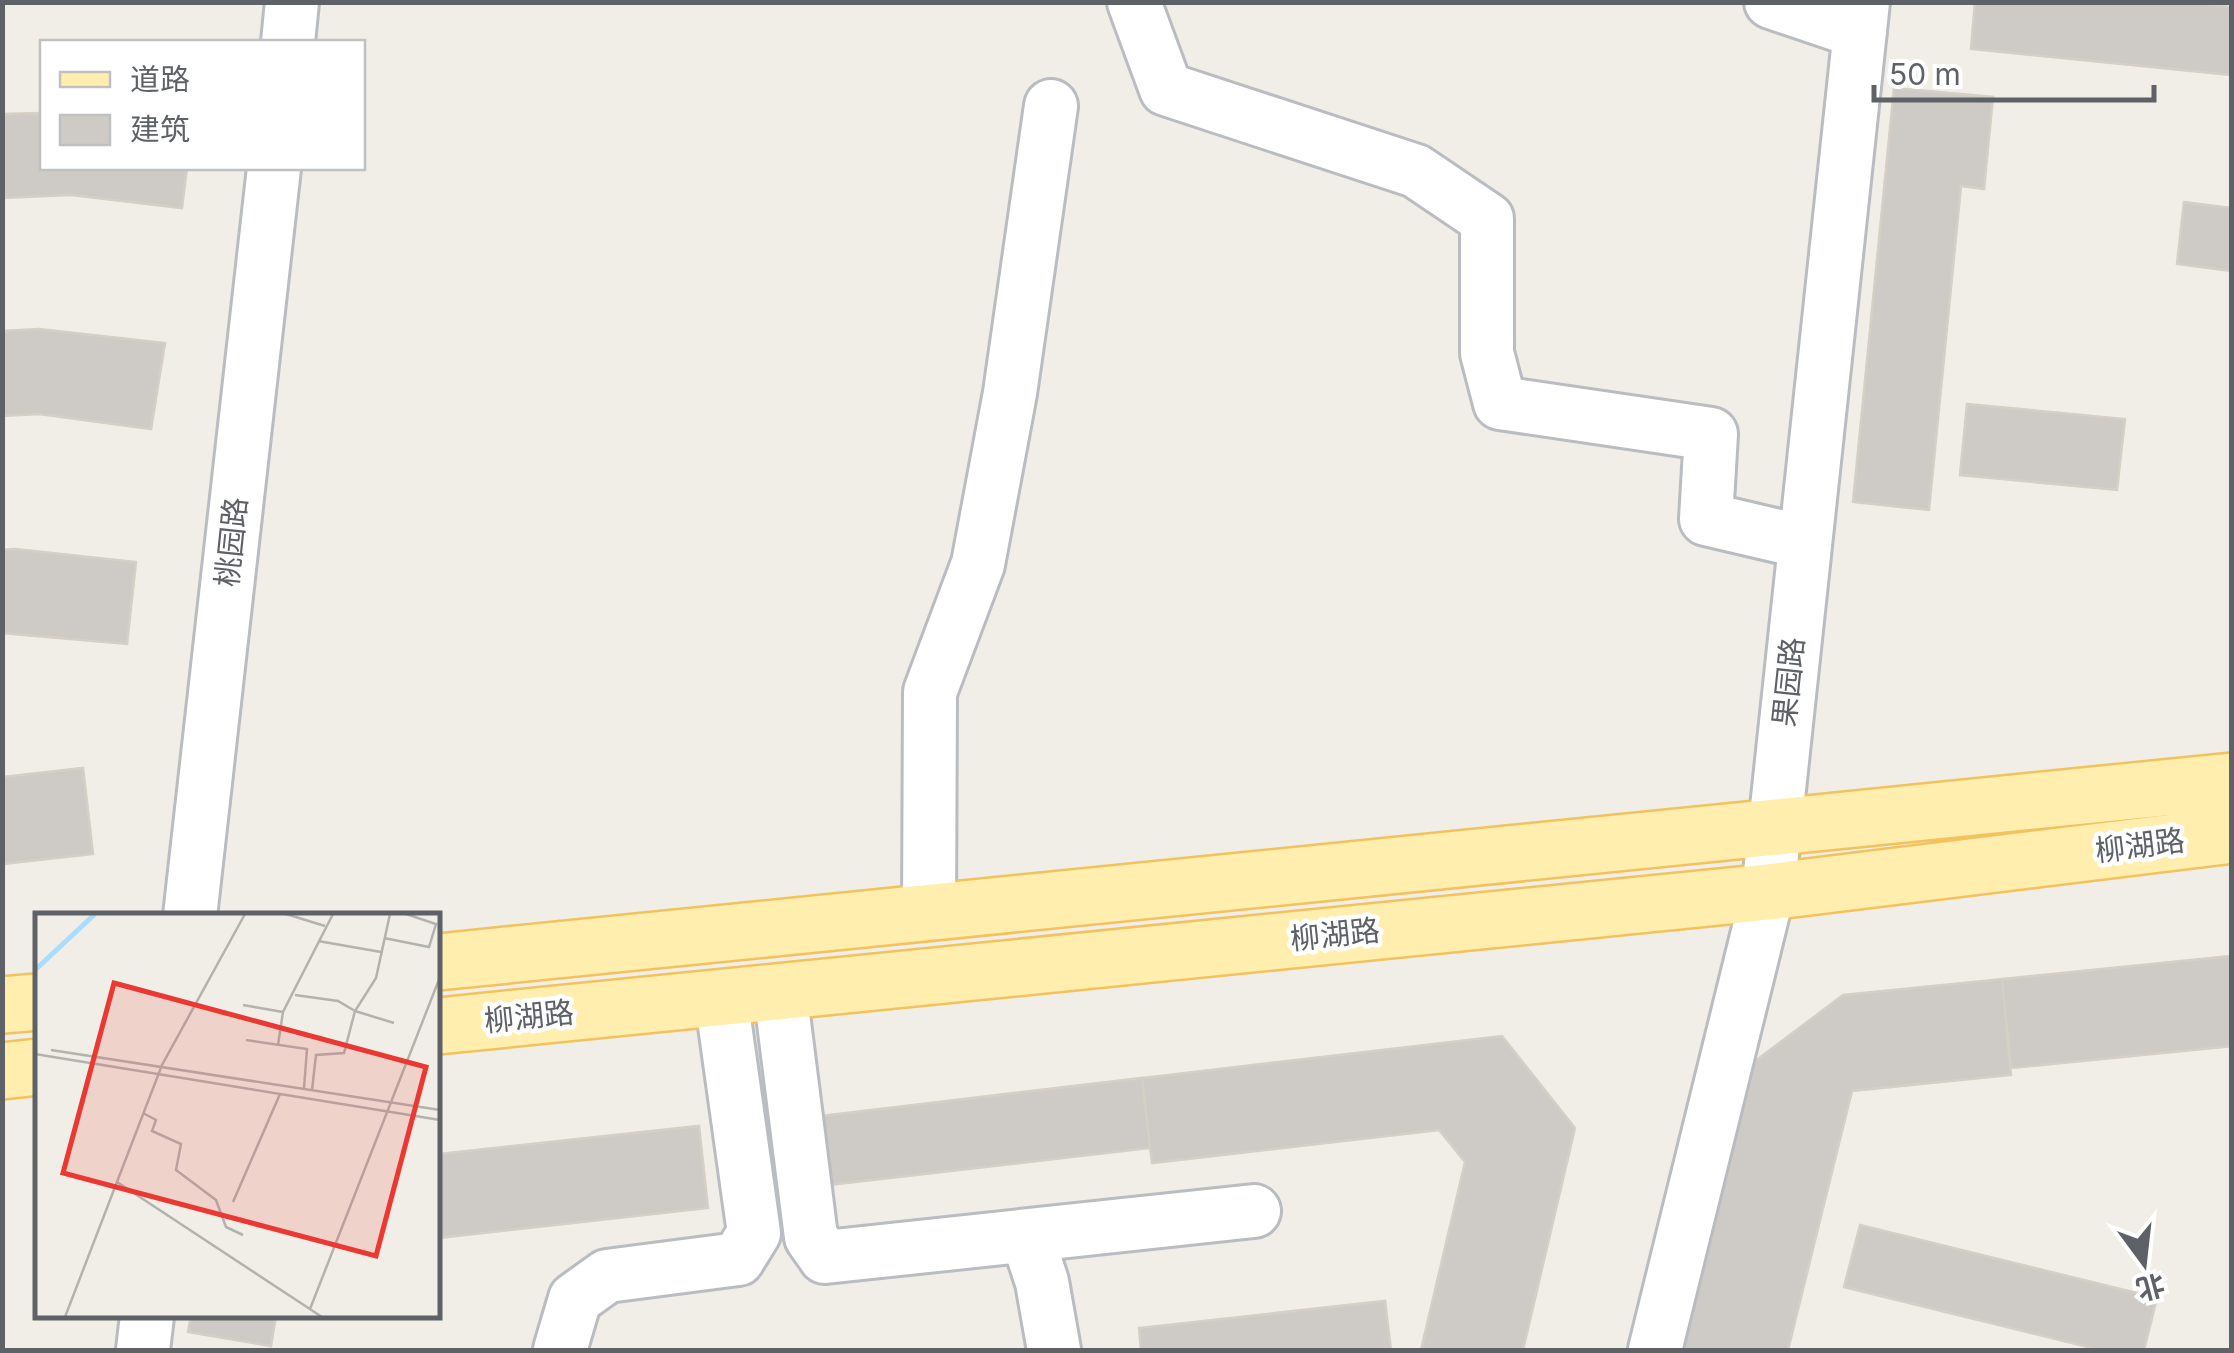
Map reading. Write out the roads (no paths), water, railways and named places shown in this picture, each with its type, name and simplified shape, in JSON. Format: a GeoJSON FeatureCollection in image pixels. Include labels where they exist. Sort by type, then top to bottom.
{"type":"FeatureCollection","features":[{"type":"Feature","properties":{"kind":"main road","name":"柳湖路"},"geometry":{"type":"LineString","coordinates":[[440,962],[2232,782]]}},
{"type":"Feature","properties":{"kind":"main road","name":"柳湖路"},"geometry":{"type":"LineString","coordinates":[[440,1026],[1768,892],[2232,835]]}},
{"type":"Feature","properties":{"kind":"main road"},"geometry":{"type":"LineString","coordinates":[[2,1005],[35,1002]]}},
{"type":"Feature","properties":{"kind":"main road"},"geometry":{"type":"LineString","coordinates":[[2,1071],[35,1067]]}},
{"type":"Feature","properties":{"kind":"street"},"geometry":{"type":"LineString","coordinates":[[288,40],[292,2]]}},
{"type":"Feature","properties":{"kind":"street"},"geometry":{"type":"LineString","coordinates":[[1134,2],[1166,89],[1416,170],[1488,219],[1487,353],[1500,403],[1712,434],[1706,519],[1804,542]]}},
{"type":"Feature","properties":{"kind":"street"},"geometry":{"type":"LineString","coordinates":[[1770,2],[1862,17]]}},
{"type":"Feature","properties":{"kind":"street","name":"果园路"},"geometry":{"type":"LineString","coordinates":[[1654,1350],[1768,892],[1862,17]]}},
{"type":"Feature","properties":{"kind":"street"},"geometry":{"type":"LineString","coordinates":[[929,912],[930,692],[978,564],[1010,393],[1050,106]]}},
{"type":"Feature","properties":{"kind":"street","name":"桃园路"},"geometry":{"type":"LineString","coordinates":[[190,913],[274,170]]}},
{"type":"Feature","properties":{"kind":"street"},"geometry":{"type":"LineString","coordinates":[[780,991],[812,1237],[825,1257],[1254,1210]]}},
{"type":"Feature","properties":{"kind":"street"},"geometry":{"type":"LineString","coordinates":[[560,1350],[575,1299],[607,1276],[738,1259],[754,1233],[721,997]]}},
{"type":"Feature","properties":{"kind":"street"},"geometry":{"type":"LineString","coordinates":[[1027,1236],[1042,1282],[1054,1350]]}},
{"type":"Feature","properties":{"kind":"street"},"geometry":{"type":"LineString","coordinates":[[143,1350],[147,1318]]}}]}
